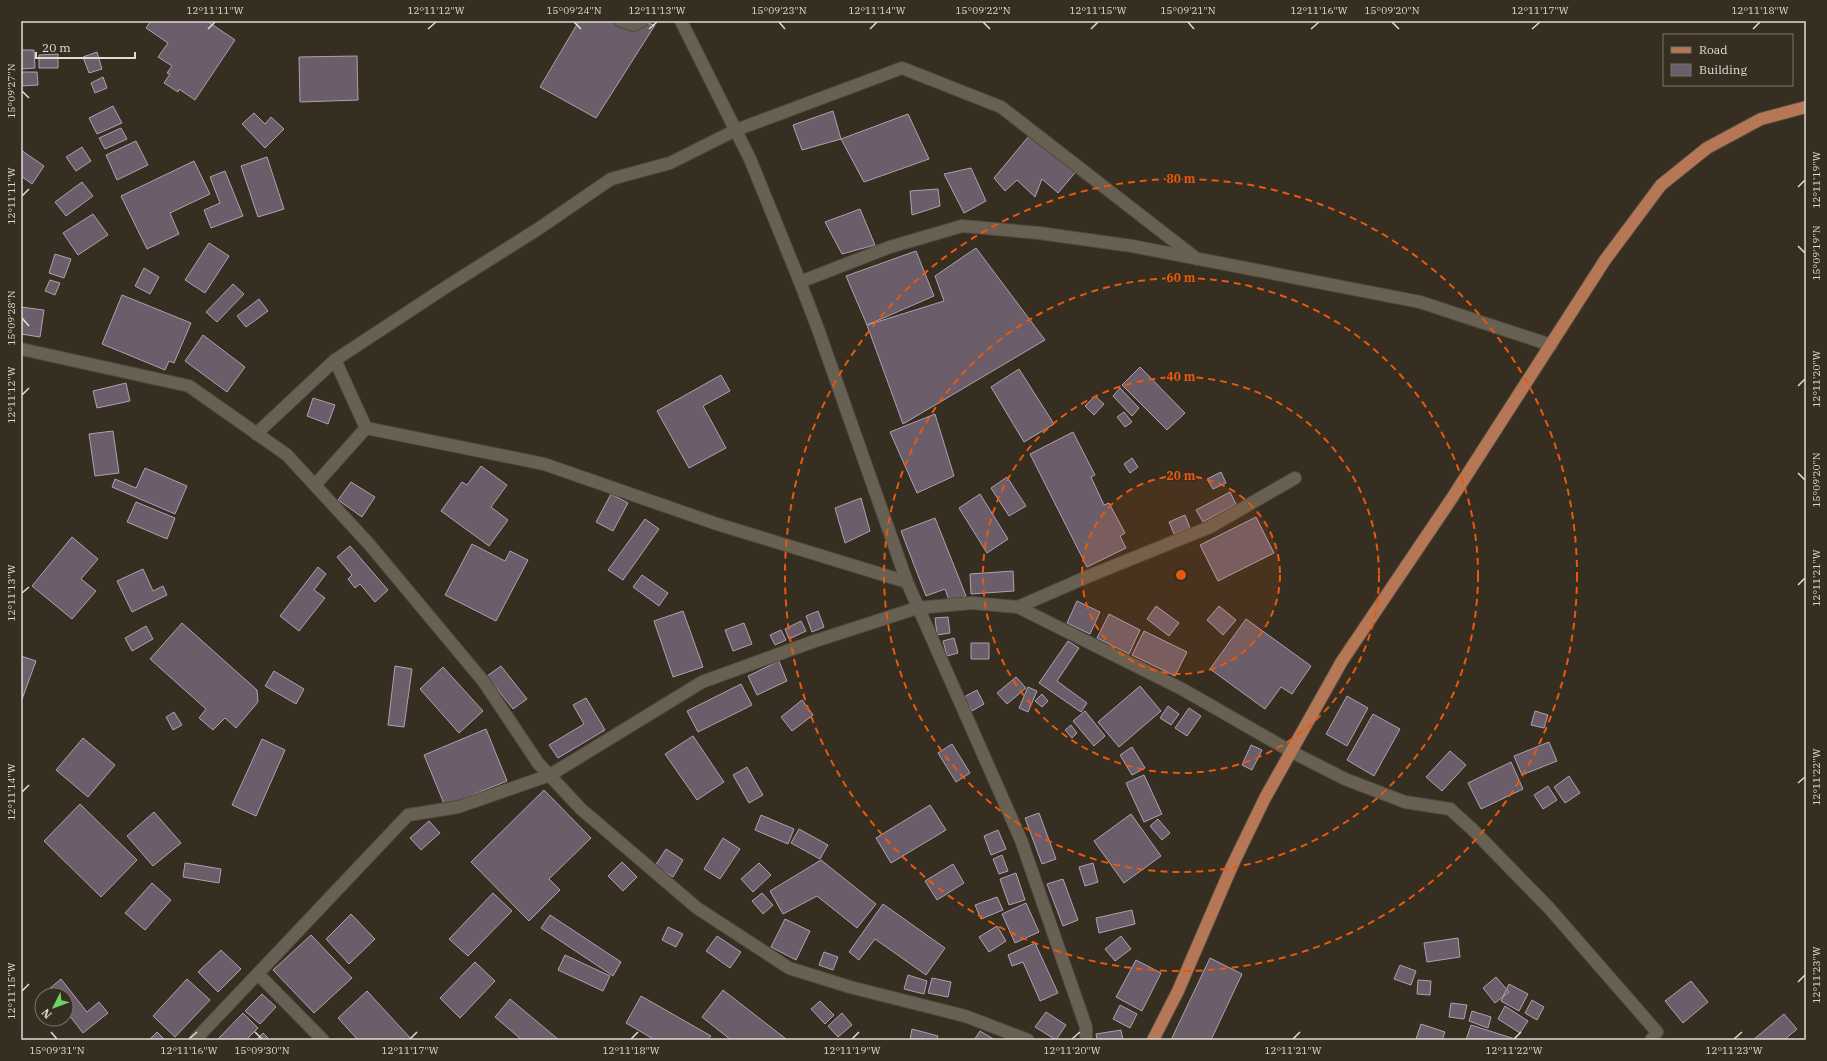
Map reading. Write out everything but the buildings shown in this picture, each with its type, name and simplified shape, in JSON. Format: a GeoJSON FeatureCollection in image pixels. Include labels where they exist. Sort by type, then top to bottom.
{"type":"FeatureCollection","features":[{"type":"Feature","properties":{"kind":"main road"},"geometry":{"type":"LineString","coordinates":[[1154,1040],[1178,991],[1232,866],[1265,798],[1342,661],[1551,345],[1605,260],[1661,185],[1707,148],[1761,119],[1806,107]]}},
{"type":"Feature","properties":{"kind":"street"},"geometry":{"type":"LineString","coordinates":[[621,21],[633,25],[642,21]]}},
{"type":"Feature","properties":{"kind":"street"},"geometry":{"type":"LineString","coordinates":[[681,21],[750,159],[800,282],[917,608],[1021,840],[1086,1026],[1086,1040]]}},
{"type":"Feature","properties":{"kind":"street"},"geometry":{"type":"LineString","coordinates":[[256,434],[335,360],[538,229],[611,179],[670,163],[736,130],[902,68],[1001,107],[1197,258]]}},
{"type":"Feature","properties":{"kind":"street"},"geometry":{"type":"LineString","coordinates":[[800,282],[890,247],[962,226],[1039,233],[1124,245],[1420,302],[1551,345]]}},
{"type":"Feature","properties":{"kind":"street"},"geometry":{"type":"LineString","coordinates":[[21,349],[189,386],[287,455],[369,544],[484,682],[538,763],[580,808],[697,908],[789,968],[850,987],[965,1016],[1028,1040]]}},
{"type":"Feature","properties":{"kind":"street"},"geometry":{"type":"LineString","coordinates":[[335,360],[366,428]]}},
{"type":"Feature","properties":{"kind":"street"},"geometry":{"type":"LineString","coordinates":[[366,428],[544,464],[717,524],[907,582]]}},
{"type":"Feature","properties":{"kind":"street"},"geometry":{"type":"LineString","coordinates":[[315,486],[366,428]]}},
{"type":"Feature","properties":{"kind":"street"},"geometry":{"type":"LineString","coordinates":[[1018,608],[1089,576],[1210,527],[1295,478]]}},
{"type":"Feature","properties":{"kind":"street"},"geometry":{"type":"LineString","coordinates":[[195,1040],[408,815],[458,807],[550,775],[702,682],[812,642],[917,608],[972,603],[1018,608],[1182,689],[1292,752],[1345,779],[1405,802],[1450,809],[1472,829],[1549,908],[1657,1032],[1651,1040]]}},
{"type":"Feature","properties":{"kind":"street"},"geometry":{"type":"LineString","coordinates":[[258,974],[323,1040]]}}]}
